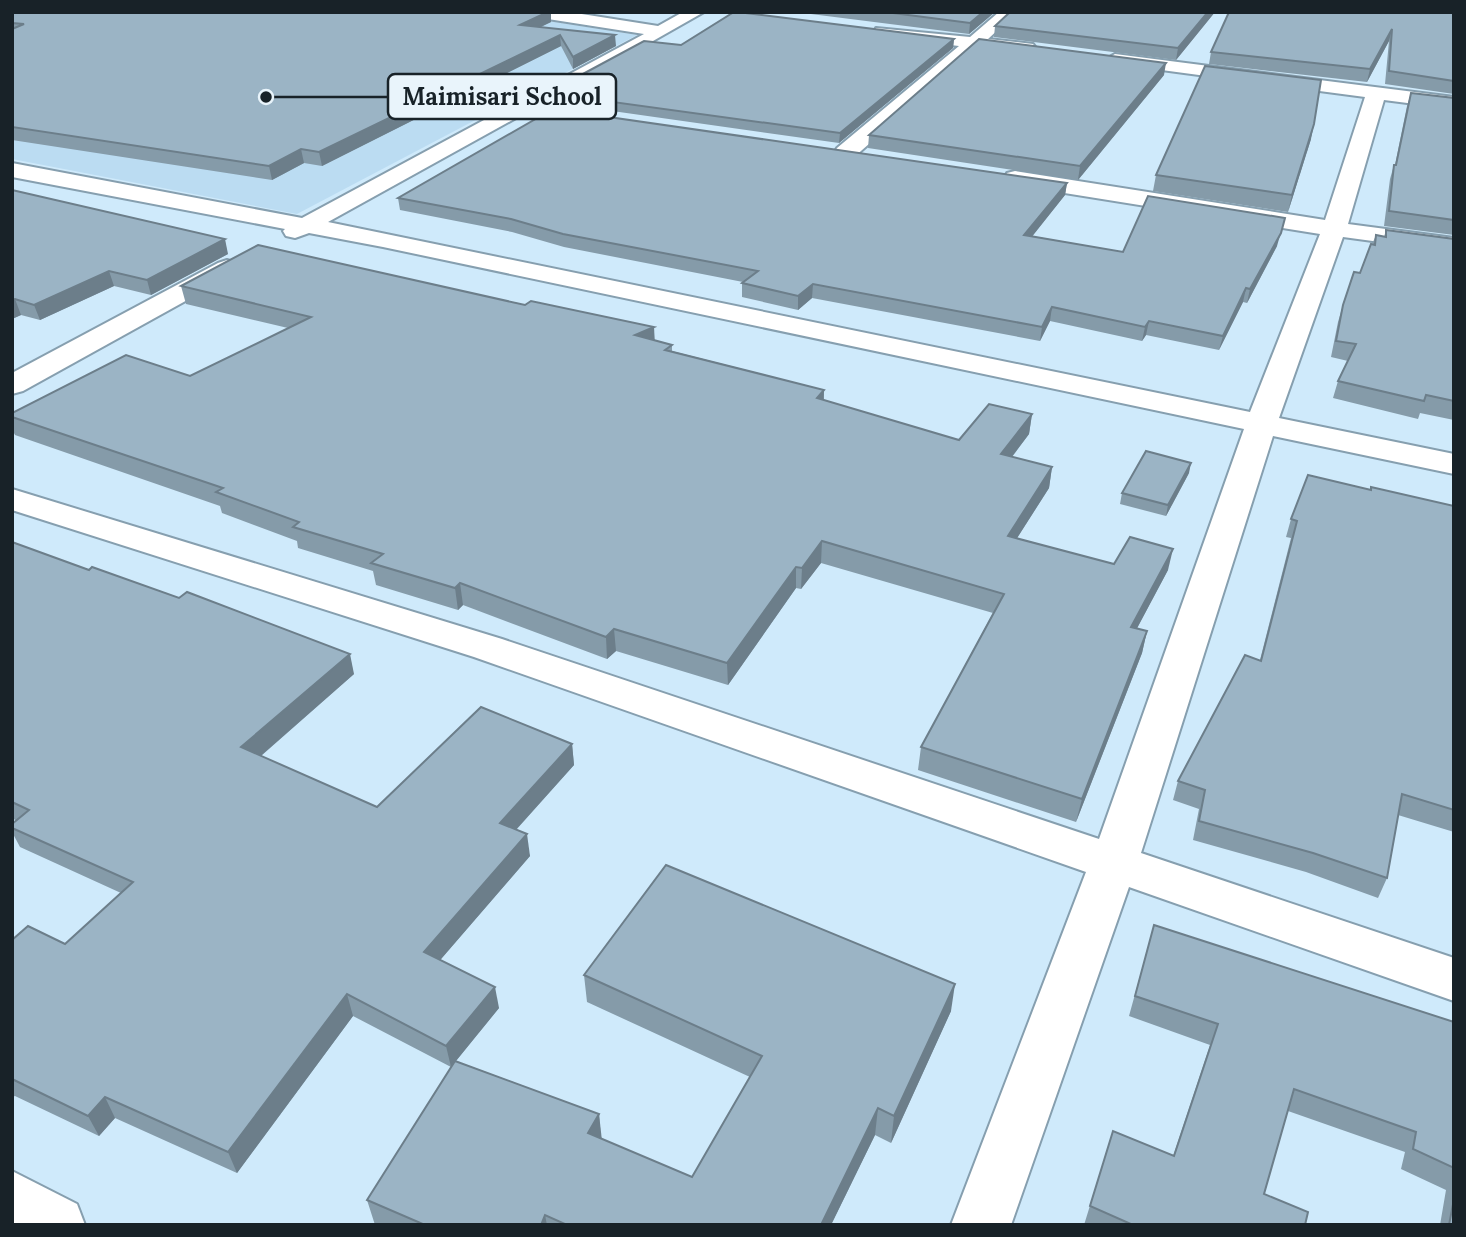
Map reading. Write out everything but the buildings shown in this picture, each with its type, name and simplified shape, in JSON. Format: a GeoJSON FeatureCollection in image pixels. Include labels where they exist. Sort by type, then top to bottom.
{"type":"FeatureCollection","features":[{"type":"Feature","properties":{"kind":"street"},"geometry":{"type":"LineString","coordinates":[[535,12],[659,31]]}},
{"type":"Feature","properties":{"kind":"street"},"geometry":{"type":"LineString","coordinates":[[268,245],[696,12]]}},
{"type":"Feature","properties":{"kind":"street"},"geometry":{"type":"LineString","coordinates":[[845,153],[1009,12]]}},
{"type":"Feature","properties":{"kind":"street"},"geometry":{"type":"LineString","coordinates":[[858,29],[1040,50]]}},
{"type":"Feature","properties":{"kind":"street"},"geometry":{"type":"LineString","coordinates":[[1094,57],[1454,103]]}},
{"type":"Feature","properties":{"kind":"street"},"geometry":{"type":"LineString","coordinates":[[981,1225],[1141,788],[1261,425],[1334,229],[1376,93]]}},
{"type":"Feature","properties":{"kind":"street"},"geometry":{"type":"LineString","coordinates":[[521,107],[616,121]]}},
{"type":"Feature","properties":{"kind":"street"},"geometry":{"type":"LineString","coordinates":[[818,150],[872,157]]}},
{"type":"Feature","properties":{"kind":"street"},"geometry":{"type":"LineString","coordinates":[[12,170],[305,225],[1454,464]]}},
{"type":"Feature","properties":{"kind":"street"},"geometry":{"type":"LineString","coordinates":[[990,174],[1334,229],[1454,245]]}},
{"type":"Feature","properties":{"kind":"street"},"geometry":{"type":"LineString","coordinates":[[12,385],[244,259]]}},
{"type":"Feature","properties":{"kind":"street"},"geometry":{"type":"LineString","coordinates":[[12,499],[488,648],[1112,865],[1454,980]]}},
{"type":"Feature","properties":{"kind":"street"},"geometry":{"type":"LineString","coordinates":[[12,1200],[55,1225]]}},
{"type":"Feature","properties":{"kind":"shaded area"},"geometry":{"type":"Polygon","coordinates":[[[31,12],[493,12],[637,35],[297,214],[12,159],[12,18],[31,12]]]}},
{"type":"Feature","properties":{"kind":"place","name":"Maimisari School"},"geometry":{"type":"Point","coordinates":[266,97]}}]}
